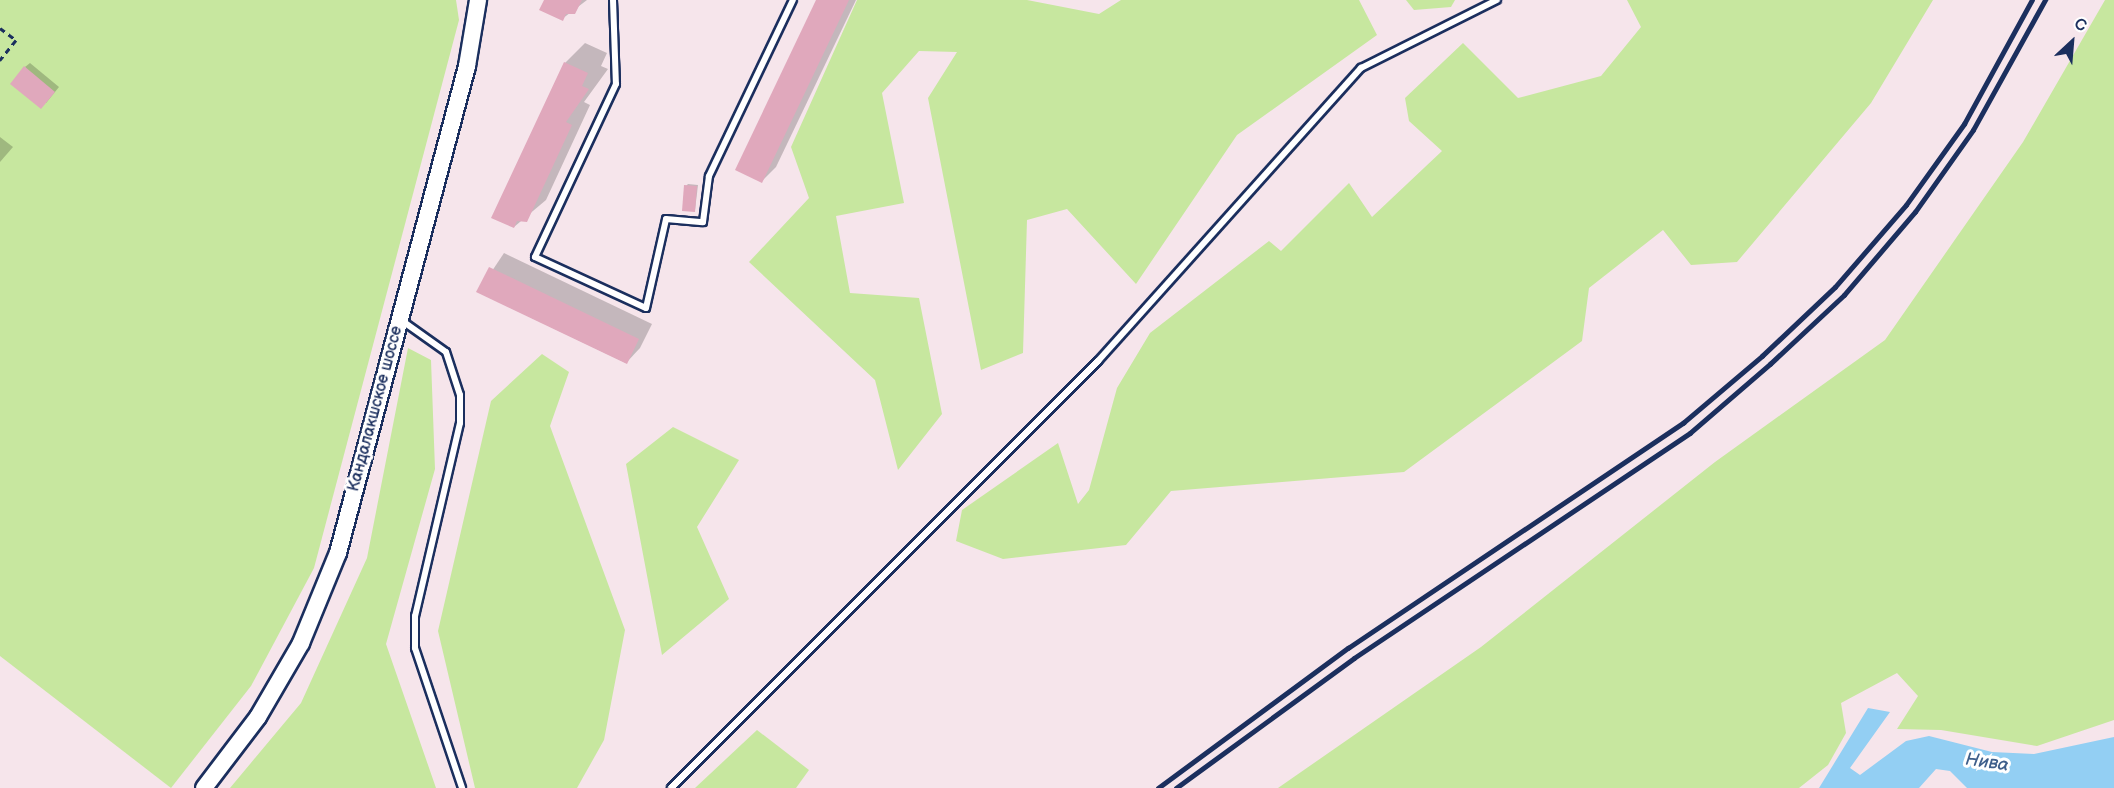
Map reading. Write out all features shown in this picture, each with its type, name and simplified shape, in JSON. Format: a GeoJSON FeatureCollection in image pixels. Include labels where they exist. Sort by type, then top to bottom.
{"type":"FeatureCollection","features":[{"type":"Feature","properties":{"kind":"main road","name":"Кандалакшское шоссе"},"geometry":{"type":"LineString","coordinates":[[204,788],[258,717],[305,633],[338,553],[467,66],[478,0]]}},
{"type":"Feature","properties":{"kind":"lane"},"geometry":{"type":"LineString","coordinates":[[613,0],[616,84],[535,257],[646,308],[666,219],[704,222],[709,176],[794,0]]}},
{"type":"Feature","properties":{"kind":"lane"},"geometry":{"type":"LineString","coordinates":[[671,788],[1098,361],[1361,68],[1497,0]]}},
{"type":"Feature","properties":{"kind":"lane"},"geometry":{"type":"LineString","coordinates":[[400,319],[446,352],[460,395],[460,423],[415,616],[415,648],[462,788]]}},
{"type":"Feature","properties":{"kind":"path"},"geometry":{"type":"LineString","coordinates":[[0,28],[15,40],[0,60]]}},
{"type":"Feature","properties":{"kind":"green space"},"geometry":{"type":"Polygon","coordinates":[[[0,0],[456,0],[459,20],[314,568],[251,686],[171,788],[0,656],[0,0]]]}},
{"type":"Feature","properties":{"kind":"green space"},"geometry":{"type":"Polygon","coordinates":[[[857,0],[1027,0],[1099,14],[1121,0],[1359,0],[1377,35],[1237,135],[1136,284],[1067,209],[1027,220],[1023,353],[981,370],[928,98],[957,52],[919,51],[882,93],[904,203],[836,216],[850,293],[919,298],[942,414],[898,470],[875,380],[749,262],[809,198],[791,147],[857,0]]]}},
{"type":"Feature","properties":{"kind":"green space"},"geometry":{"type":"Polygon","coordinates":[[[1406,0],[1455,0],[1451,7],[1414,10],[1406,0]]]}},
{"type":"Feature","properties":{"kind":"green space"},"geometry":{"type":"Polygon","coordinates":[[[1627,0],[1933,0],[1871,103],[1737,262],[1691,265],[1663,230],[1589,288],[1582,341],[1404,472],[1171,491],[1126,545],[1003,559],[956,541],[962,510],[1058,443],[1078,504],[1089,490],[1117,388],[1150,333],[1269,241],[1281,251],[1349,183],[1372,217],[1442,151],[1409,121],[1405,98],[1463,43],[1518,98],[1601,76],[1641,27],[1627,0]]]}},
{"type":"Feature","properties":{"kind":"green space"},"geometry":{"type":"Polygon","coordinates":[[[2105,0],[2114,0],[2114,720],[2037,746],[1941,730],[1897,729],[1918,696],[1897,673],[1841,703],[1846,733],[1828,765],[1799,788],[1278,788],[1481,647],[1715,462],[1885,340],[2023,142],[2105,0]]]}},
{"type":"Feature","properties":{"kind":"green space"},"geometry":{"type":"Polygon","coordinates":[[[408,348],[431,360],[435,469],[386,644],[436,788],[230,788],[301,703],[367,558],[408,348]]]}},
{"type":"Feature","properties":{"kind":"green space"},"geometry":{"type":"Polygon","coordinates":[[[542,354],[569,372],[550,426],[625,630],[604,740],[577,788],[475,788],[438,631],[491,401],[542,354]]]}},
{"type":"Feature","properties":{"kind":"green space"},"geometry":{"type":"Polygon","coordinates":[[[673,427],[739,460],[697,527],[729,599],[662,655],[626,464],[673,427]]]}},
{"type":"Feature","properties":{"kind":"green space"},"geometry":{"type":"Polygon","coordinates":[[[757,730],[809,770],[796,788],[695,788],[757,730]]]}},
{"type":"Feature","properties":{"kind":"water","name":"Нива"},"geometry":{"type":"Polygon","coordinates":[[[1868,708],[1890,712],[1850,768],[1860,775],[1906,741],[1929,736],[1992,752],[2034,754],[2114,737],[2114,788],[1967,788],[1950,771],[1936,769],[1919,788],[1819,788],[1868,708]]]}},
{"type":"Feature","properties":{"kind":"building"},"geometry":{"type":"Polygon","coordinates":[[[544,0],[582,0],[575,14],[566,14],[563,21],[539,10],[544,0]]]}},
{"type":"Feature","properties":{"kind":"building"},"geometry":{"type":"Polygon","coordinates":[[[816,0],[849,0],[762,183],[735,170],[816,0]]]}},
{"type":"Feature","properties":{"kind":"building"},"geometry":{"type":"Polygon","coordinates":[[[564,62],[588,73],[582,86],[589,89],[566,122],[572,125],[527,222],[517,221],[514,228],[491,218],[564,62]]]}},
{"type":"Feature","properties":{"kind":"building"},"geometry":{"type":"Polygon","coordinates":[[[24,66],[55,92],[41,109],[10,84],[24,66]]]}},
{"type":"Feature","properties":{"kind":"building"},"geometry":{"type":"Polygon","coordinates":[[[684,185],[697,186],[695,212],[682,211],[684,185]]]}},
{"type":"Feature","properties":{"kind":"building"},"geometry":{"type":"Polygon","coordinates":[[[489,267],[639,339],[627,364],[476,292],[489,267]]]}},
{"type":"Feature","properties":{"kind":"railway"},"geometry":{"type":"LineString","coordinates":[[1158,788],[1348,648],[1683,423],[1762,356],[1835,287],[1906,205],[1964,124],[2032,0]]}},
{"type":"Feature","properties":{"kind":"railway"},"geometry":{"type":"LineString","coordinates":[[1176,788],[1354,658],[1690,433],[1770,364],[1844,295],[1915,212],[1973,130],[2045,0]]}}]}
